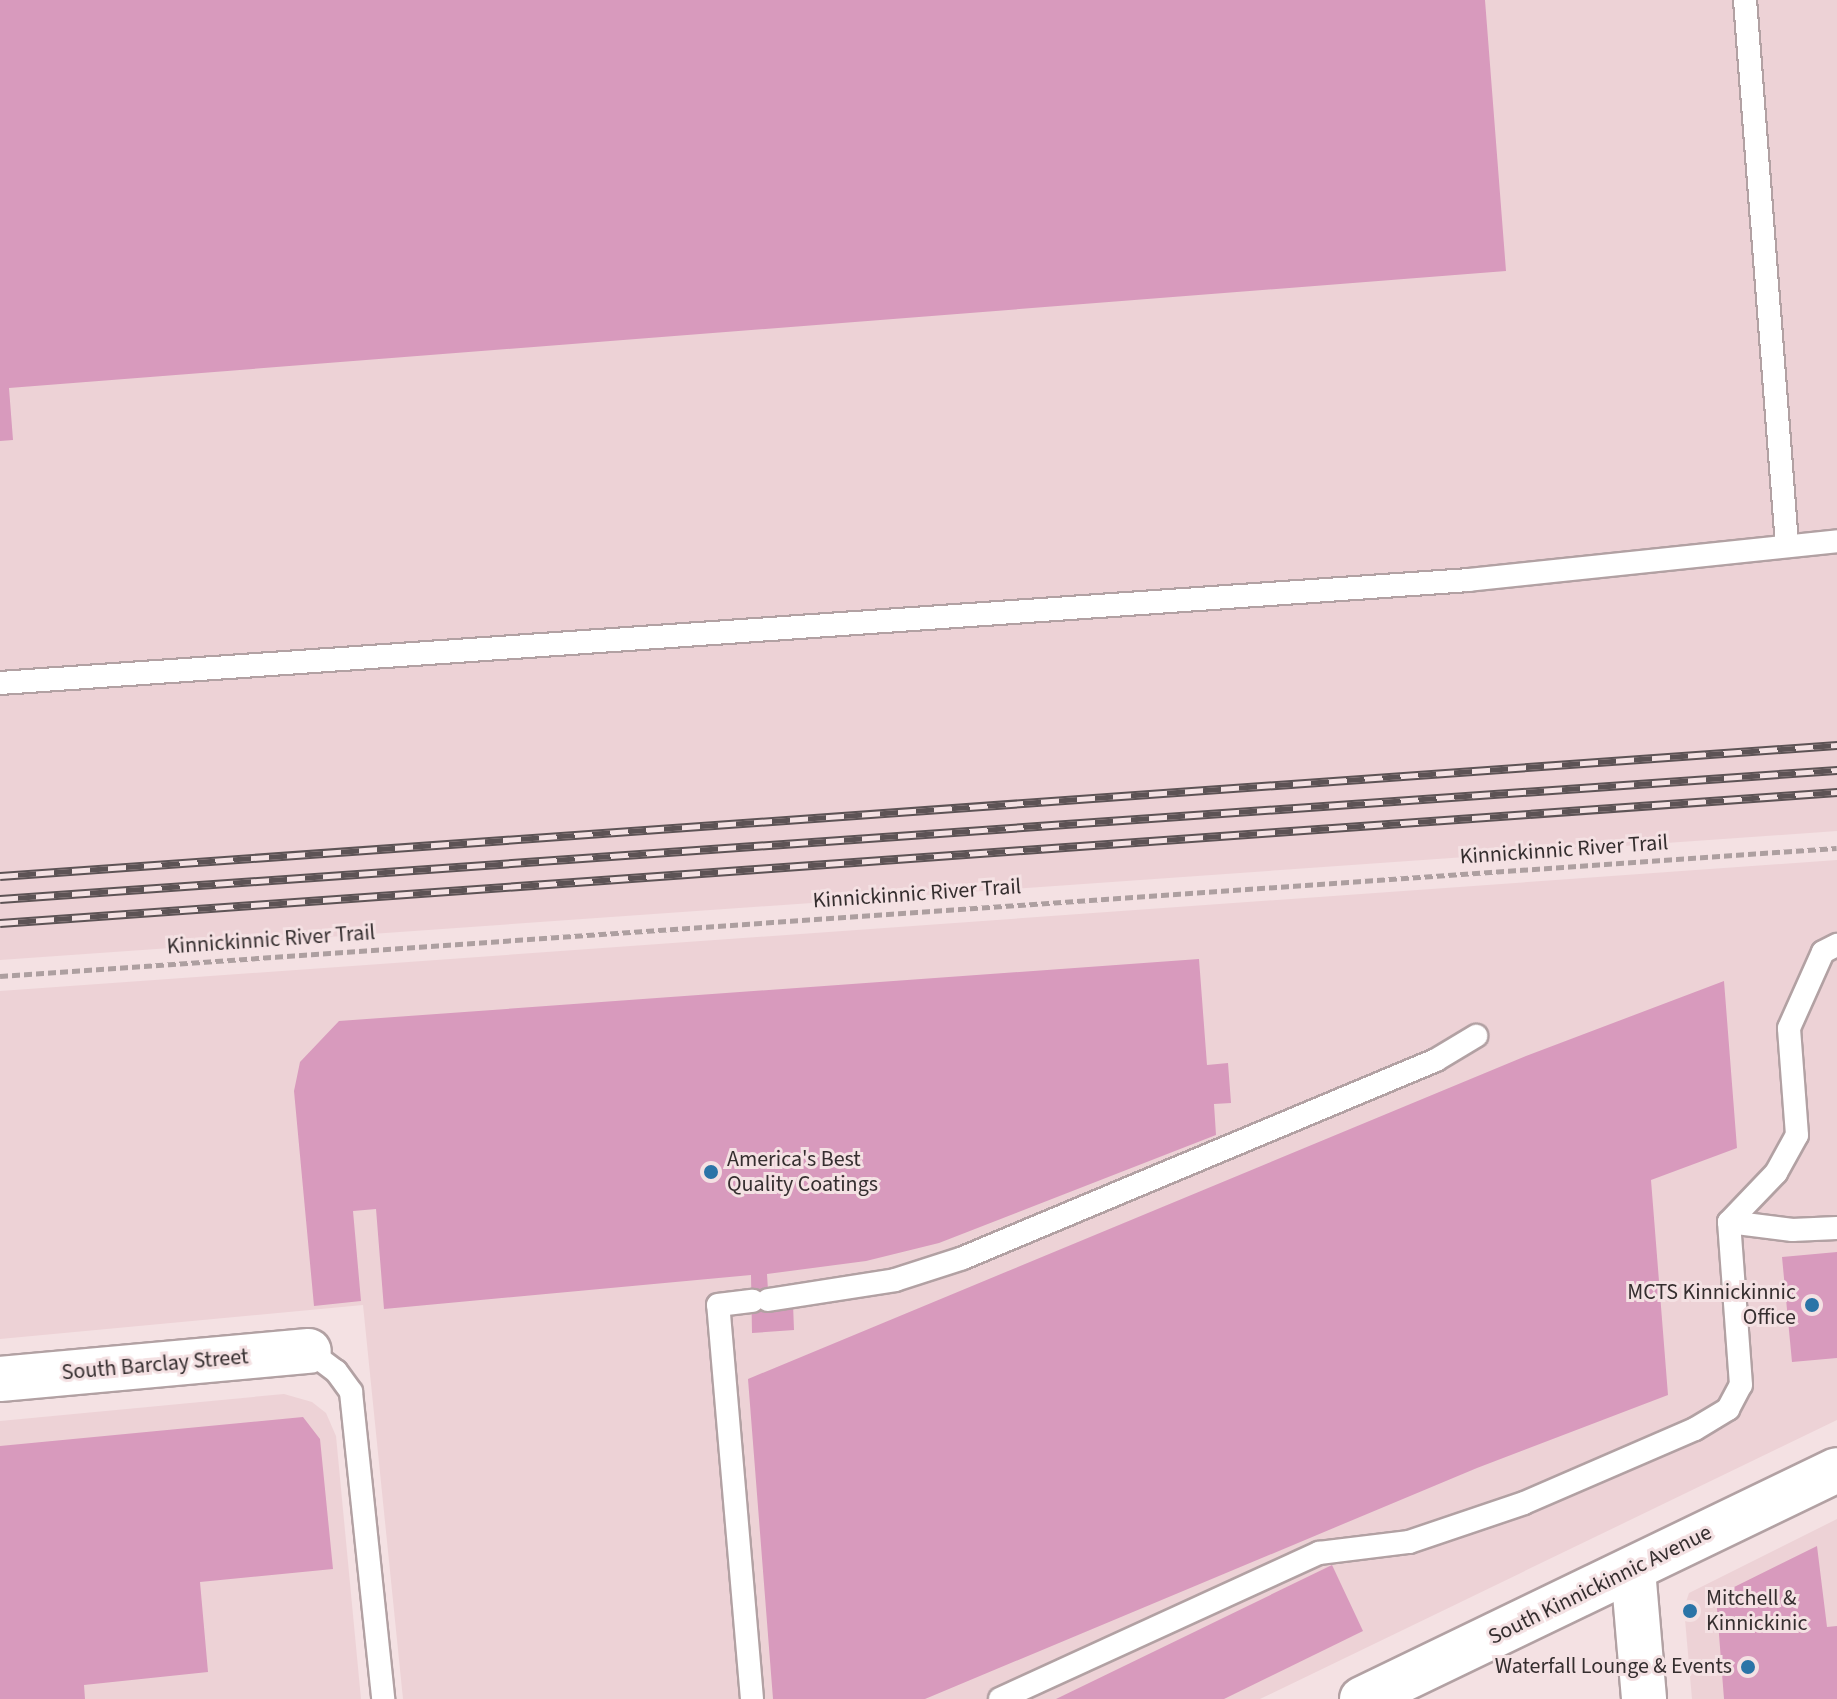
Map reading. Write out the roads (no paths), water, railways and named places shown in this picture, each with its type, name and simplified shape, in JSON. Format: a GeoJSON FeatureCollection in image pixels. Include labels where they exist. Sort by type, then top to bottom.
{"type":"FeatureCollection","features":[{"type":"Feature","properties":{"kind":"main road","name":"South Barclay Street"},"geometry":{"type":"LineString","coordinates":[[0,1379],[309,1351]]}},
{"type":"Feature","properties":{"kind":"main road","name":"South Kinnickinnic Avenue"},"geometry":{"type":"LineString","coordinates":[[1362,1699],[1837,1470]]}},
{"type":"Feature","properties":{"kind":"main road"},"geometry":{"type":"LineString","coordinates":[[1633,1570],[1644,1699]]}},
{"type":"Feature","properties":{"kind":"lane"},"geometry":{"type":"LineString","coordinates":[[1745,0],[1787,545]]}},
{"type":"Feature","properties":{"kind":"lane"},"geometry":{"type":"LineString","coordinates":[[0,683],[1468,580],[1837,541]]}},
{"type":"Feature","properties":{"kind":"lane"},"geometry":{"type":"LineString","coordinates":[[1000,1699],[1319,1553],[1409,1542],[1524,1503],[1695,1429],[1728,1409],[1741,1385],[1729,1222],[1776,1173],[1797,1135],[1789,1028],[1823,952],[1837,945]]}},
{"type":"Feature","properties":{"kind":"lane"},"geometry":{"type":"LineString","coordinates":[[752,1699],[718,1305],[895,1280],[963,1258],[1436,1060],[1476,1036]]}},
{"type":"Feature","properties":{"kind":"lane"},"geometry":{"type":"LineString","coordinates":[[1729,1222],[1792,1230],[1837,1228]]}},
{"type":"Feature","properties":{"kind":"lane"},"geometry":{"type":"LineString","coordinates":[[309,1351],[336,1371],[351,1392],[383,1699]]}},
{"type":"Feature","properties":{"kind":"railway"},"geometry":{"type":"LineString","coordinates":[[0,876],[1837,745]]}},
{"type":"Feature","properties":{"kind":"railway"},"geometry":{"type":"LineString","coordinates":[[0,899],[1837,770]]}},
{"type":"Feature","properties":{"kind":"railway"},"geometry":{"type":"LineString","coordinates":[[0,923],[1837,792]]}},
{"type":"Feature","properties":{"kind":"place","name":"America's Best Quality Coatings"},"geometry":{"type":"Point","coordinates":[711,1172]}},
{"type":"Feature","properties":{"kind":"place","name":"MCTS Kinnickinnic Office"},"geometry":{"type":"Point","coordinates":[1812,1305]}},
{"type":"Feature","properties":{"kind":"place","name":"Mitchell & Kinnickinic"},"geometry":{"type":"Point","coordinates":[1690,1611]}},
{"type":"Feature","properties":{"kind":"place","name":"Waterfall Lounge & Events"},"geometry":{"type":"Point","coordinates":[1748,1667]}}]}
